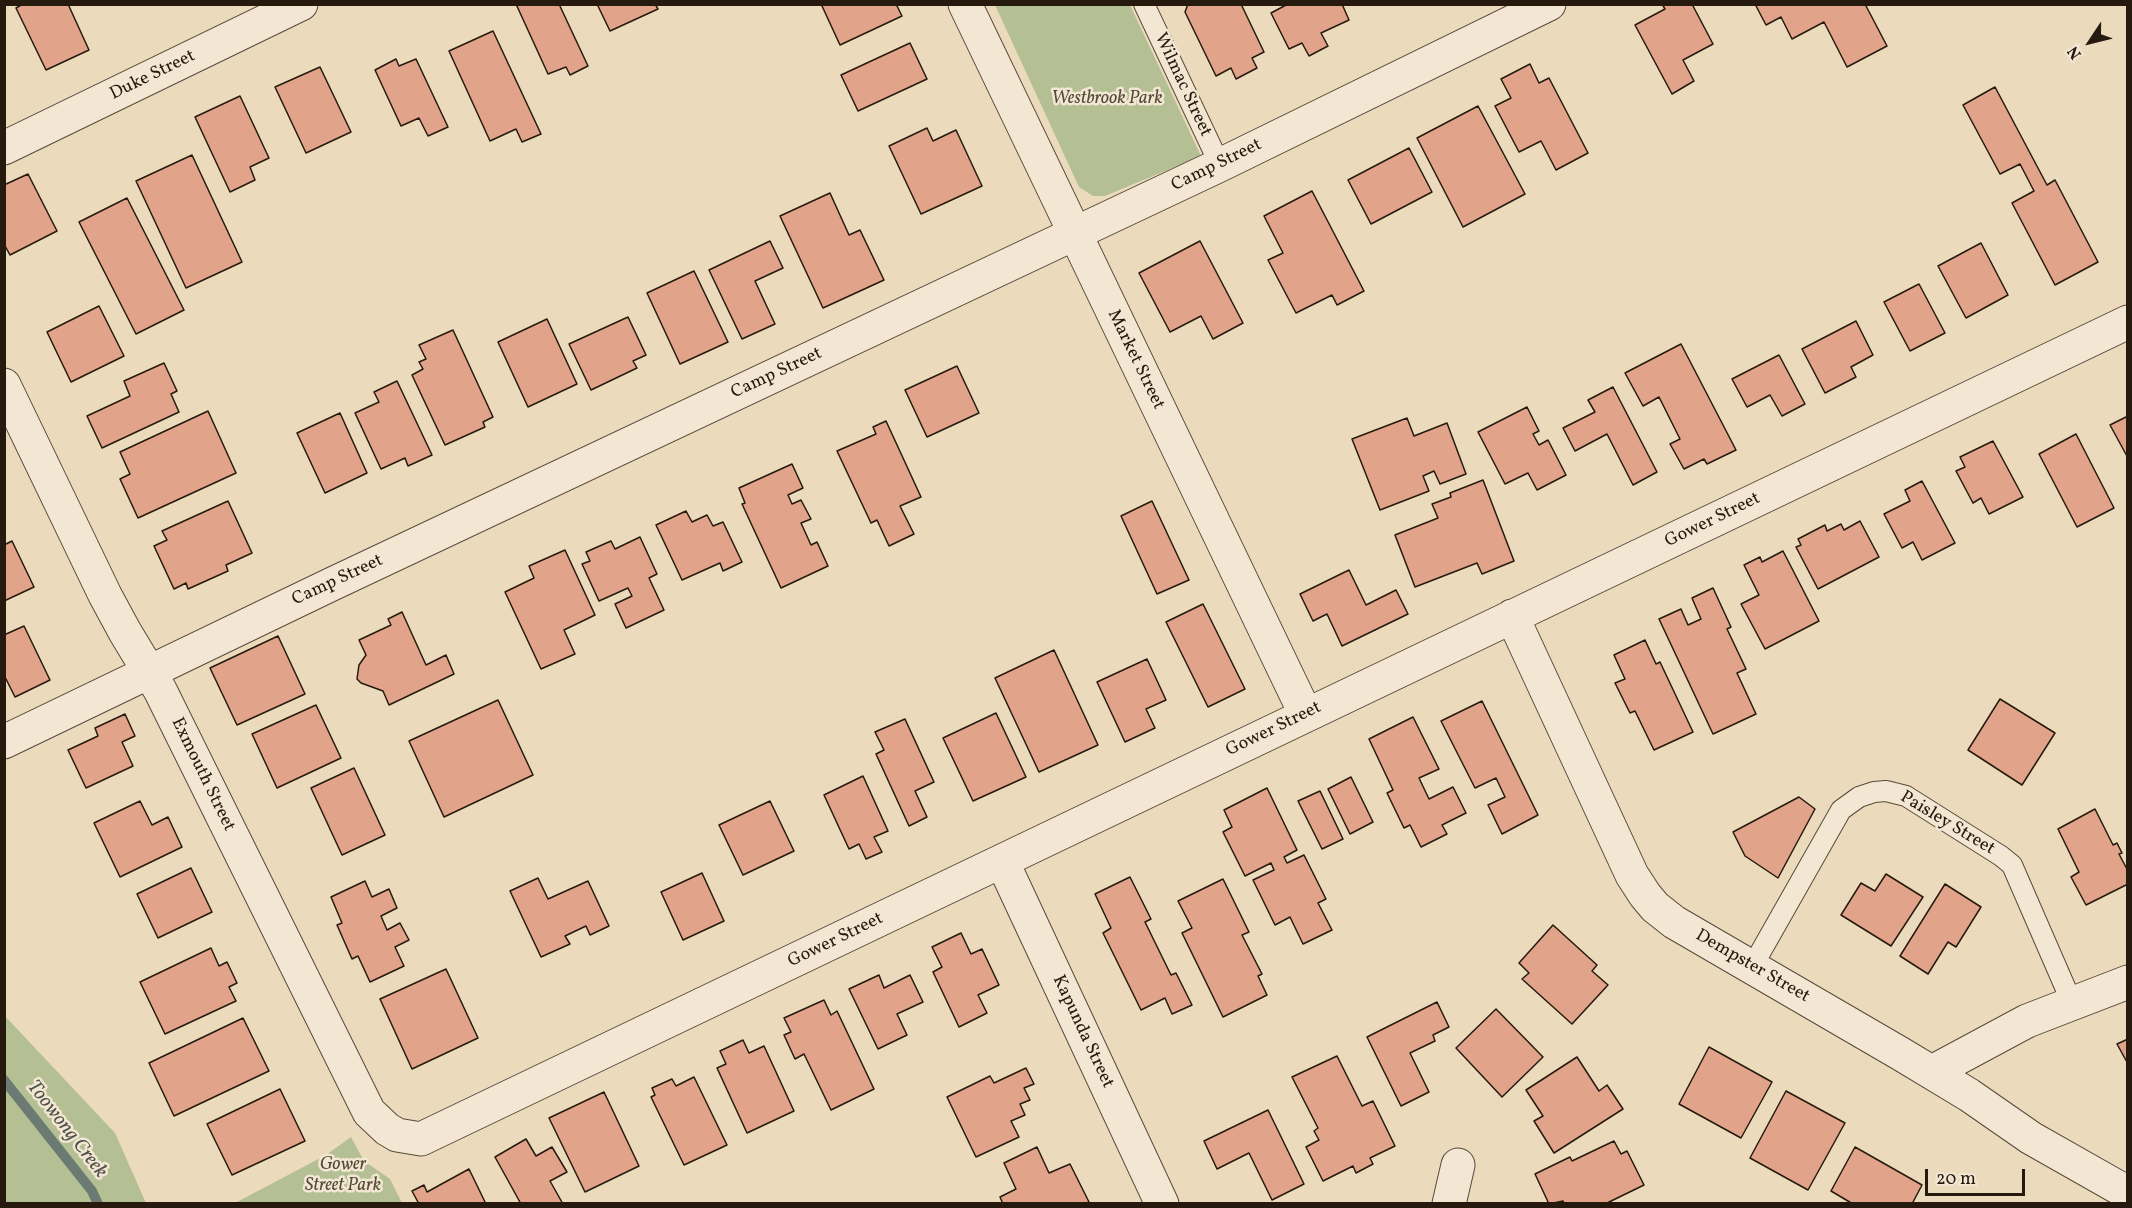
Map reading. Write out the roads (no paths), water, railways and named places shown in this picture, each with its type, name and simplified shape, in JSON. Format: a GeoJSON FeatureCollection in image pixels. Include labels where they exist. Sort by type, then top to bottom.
{"type":"FeatureCollection","features":[{"type":"Feature","properties":{"kind":"street","name":"Duke Street"},"geometry":{"type":"LineString","coordinates":[[4,148],[301,4]]}},
{"type":"Feature","properties":{"kind":"street","name":"Market Street"},"geometry":{"type":"LineString","coordinates":[[965,4],[1305,715]]}},
{"type":"Feature","properties":{"kind":"street","name":"Camp Street"},"geometry":{"type":"LineString","coordinates":[[4,742],[1220,165],[1549,4]]}},
{"type":"Feature","properties":{"kind":"street","name":"Gower Street"},"geometry":{"type":"LineString","coordinates":[[422,1139],[2127,322]]}},
{"type":"Feature","properties":{"kind":"street","name":"Exmouth Street"},"geometry":{"type":"LineString","coordinates":[[4,385],[105,595],[160,690],[369,1112],[397,1135],[422,1139]]}},
{"type":"Feature","properties":{"kind":"street","name":"Dempster Street"},"geometry":{"type":"LineString","coordinates":[[1512,616],[1632,875],[1655,907],[1674,922],[1932,1072],[2031,1138],[2127,1193]]}},
{"type":"Feature","properties":{"kind":"street","name":"Kapunda Street"},"geometry":{"type":"LineString","coordinates":[[1002,861],[1162,1203]]}},
{"type":"Feature","properties":{"kind":"street"},"geometry":{"type":"LineString","coordinates":[[1932,1072],[2027,1021],[2127,982]]}},
{"type":"Feature","properties":{"kind":"street"},"geometry":{"type":"LineString","coordinates":[[1449,1203],[1458,1165]]}},
{"type":"Feature","properties":{"kind":"lane","name":"Wilmac Street"},"geometry":{"type":"LineString","coordinates":[[1144,4],[1220,165]]}},
{"type":"Feature","properties":{"kind":"lane","name":"Paisley Street"},"geometry":{"type":"LineString","coordinates":[[1752,967],[1841,810],[1859,796],[1886,791],[1906,796],[2012,865],[2072,1004]]}},
{"type":"Feature","properties":{"kind":"waterway","name":"Toowong Creek"},"geometry":{"type":"LineString","coordinates":[[4,1080],[92,1191],[98,1204]]}},
{"type":"Feature","properties":{"kind":"park label","name":"Westbrook Park"},"geometry":{"type":"Point","coordinates":[1107,100]}},
{"type":"Feature","properties":{"kind":"park label","name":"Gower Street Park"},"geometry":{"type":"Point","coordinates":[343,1176]}}]}
